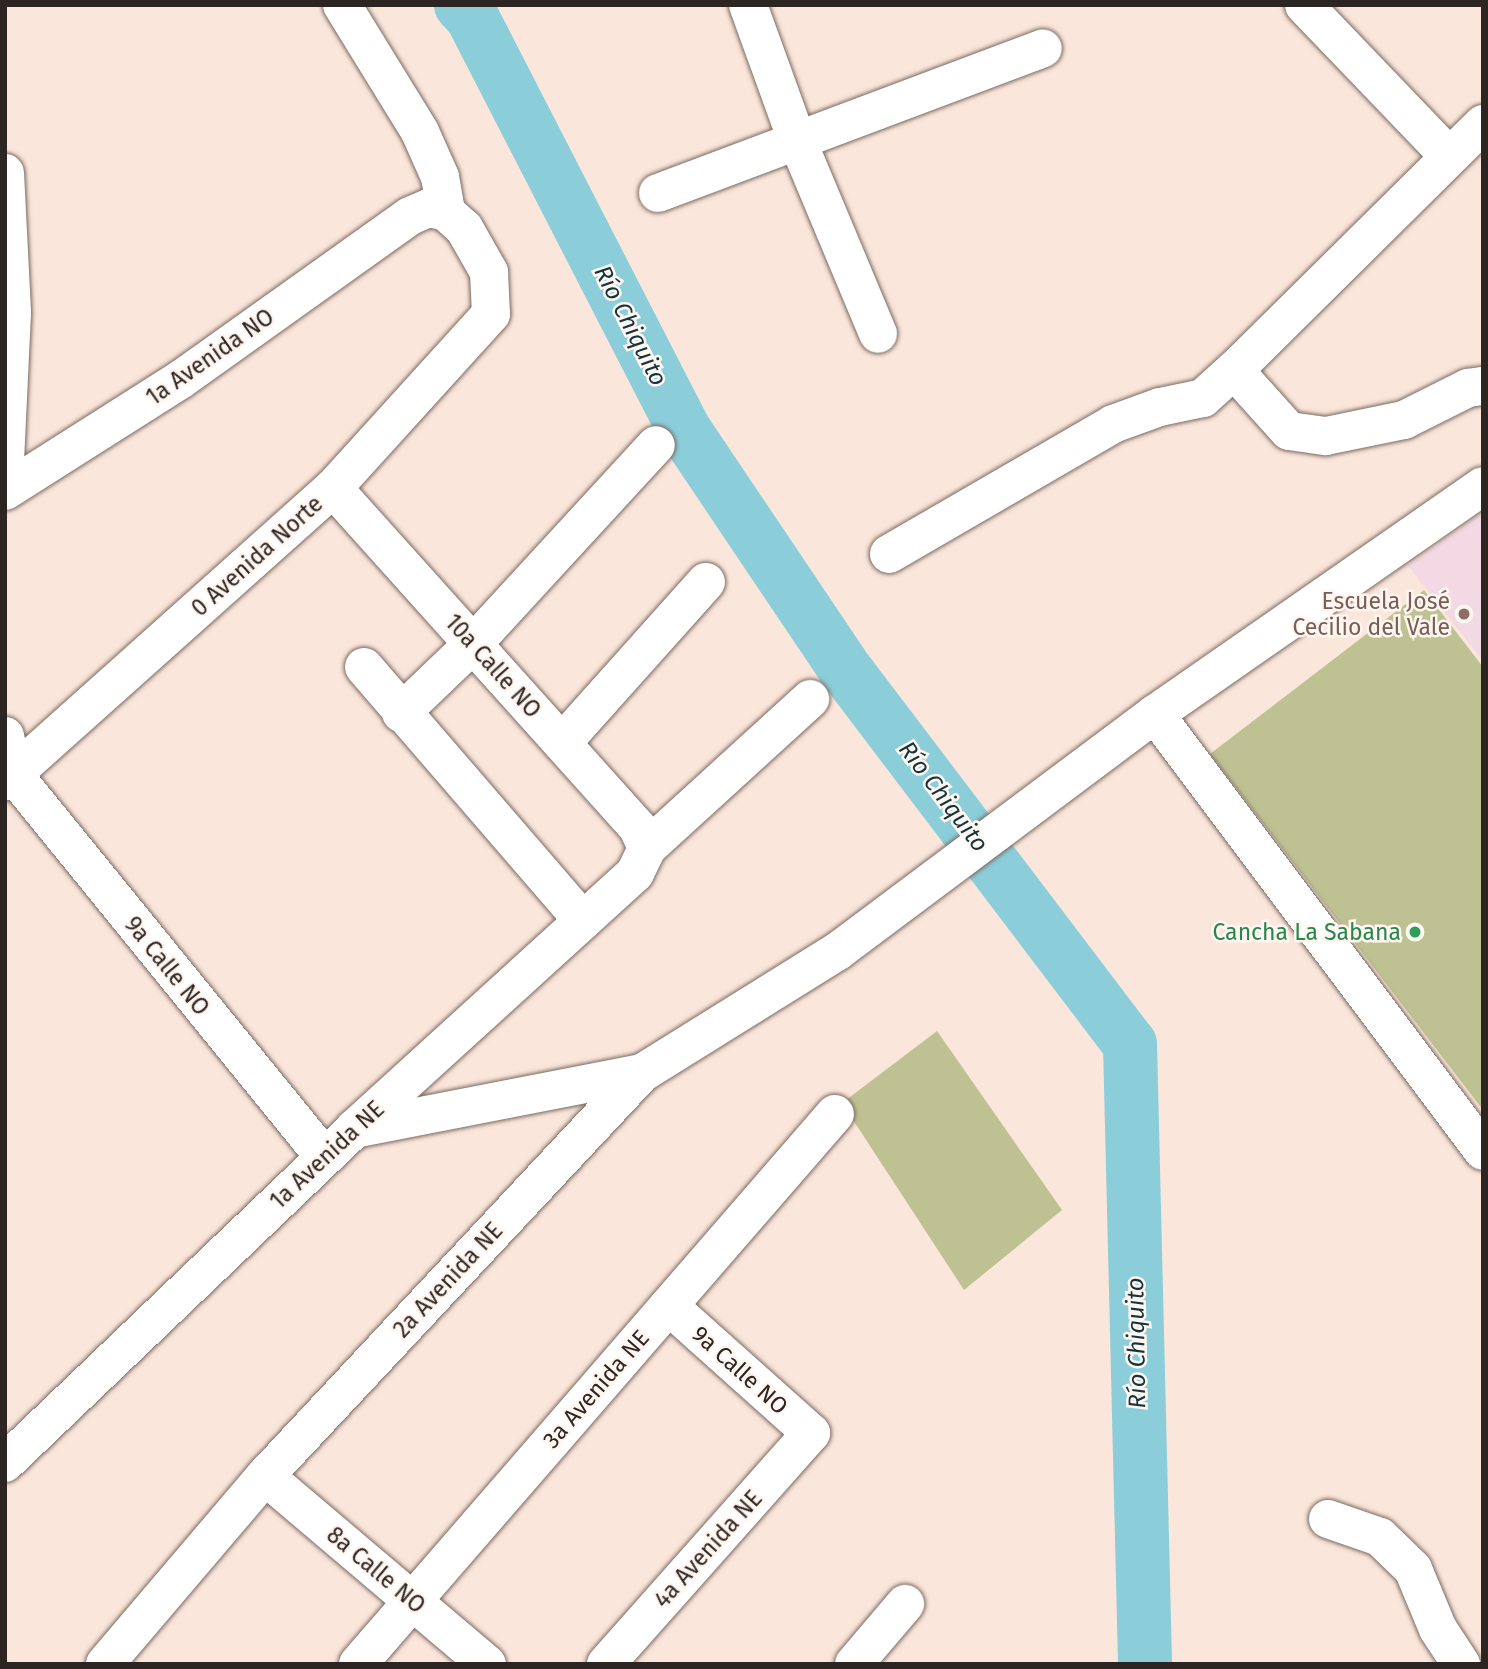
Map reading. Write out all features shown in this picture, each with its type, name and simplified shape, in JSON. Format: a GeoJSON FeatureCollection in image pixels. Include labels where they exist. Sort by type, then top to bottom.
{"type":"FeatureCollection","features":[{"type":"Feature","properties":{"kind":"street"},"geometry":{"type":"LineString","coordinates":[[342,5],[420,132],[440,177],[428,214]]}},
{"type":"Feature","properties":{"kind":"street"},"geometry":{"type":"LineString","coordinates":[[748,5],[797,141],[878,334]]}},
{"type":"Feature","properties":{"kind":"street"},"geometry":{"type":"LineString","coordinates":[[1304,5],[1449,156]]}},
{"type":"Feature","properties":{"kind":"street"},"geometry":{"type":"LineString","coordinates":[[657,193],[1043,48]]}},
{"type":"Feature","properties":{"kind":"street"},"geometry":{"type":"LineString","coordinates":[[888,554],[1114,424],[1160,407],[1203,398],[1483,124]]}},
{"type":"Feature","properties":{"kind":"street"},"geometry":{"type":"LineString","coordinates":[[5,173],[9,316],[5,463]]}},
{"type":"Feature","properties":{"kind":"street","name":"0 Avenida Norte"},"geometry":{"type":"LineString","coordinates":[[9,777],[333,488],[491,314],[489,272],[464,228],[428,214]]}},
{"type":"Feature","properties":{"kind":"street","name":"1a Avenida NO"},"geometry":{"type":"LineString","coordinates":[[5,491],[180,380],[428,214]]}},
{"type":"Feature","properties":{"kind":"street"},"geometry":{"type":"LineString","coordinates":[[1234,370],[1289,431],[1326,436],[1404,420],[1468,388],[1483,386]]}},
{"type":"Feature","properties":{"kind":"street"},"geometry":{"type":"LineString","coordinates":[[401,713],[473,644],[656,445]]}},
{"type":"Feature","properties":{"kind":"street","name":"2a Avenida NE"},"geometry":{"type":"LineString","coordinates":[[105,1664],[265,1476],[642,1073],[838,951],[1155,714],[1483,486]]}},
{"type":"Feature","properties":{"kind":"street","name":"10a Calle NO"},"geometry":{"type":"LineString","coordinates":[[333,488],[638,828],[647,848]]}},
{"type":"Feature","properties":{"kind":"street"},"geometry":{"type":"LineString","coordinates":[[562,743],[706,582]]}},
{"type":"Feature","properties":{"kind":"street"},"geometry":{"type":"LineString","coordinates":[[364,667],[583,921]]}},
{"type":"Feature","properties":{"kind":"street","name":"1a Avenida NE"},"geometry":{"type":"LineString","coordinates":[[5,1463],[324,1157],[635,873],[647,848],[810,699]]}},
{"type":"Feature","properties":{"kind":"street"},"geometry":{"type":"LineString","coordinates":[[1155,714],[1480,1141]]}},
{"type":"Feature","properties":{"kind":"street"},"geometry":{"type":"LineString","coordinates":[[5,736],[9,777]]}},
{"type":"Feature","properties":{"kind":"street","name":"9a Calle NO"},"geometry":{"type":"LineString","coordinates":[[9,777],[324,1157]]}},
{"type":"Feature","properties":{"kind":"street"},"geometry":{"type":"LineString","coordinates":[[354,1129],[642,1073]]}},
{"type":"Feature","properties":{"kind":"street","name":"3a Avenida NE"},"geometry":{"type":"LineString","coordinates":[[358,1664],[835,1114]]}},
{"type":"Feature","properties":{"kind":"street","name":"9a Calle NO"},"geometry":{"type":"LineString","coordinates":[[668,1306],[811,1433]]}},
{"type":"Feature","properties":{"kind":"street","name":"4a Avenida NE"},"geometry":{"type":"LineString","coordinates":[[606,1664],[811,1433]]}},
{"type":"Feature","properties":{"kind":"street","name":"8a Calle NO"},"geometry":{"type":"LineString","coordinates":[[265,1476],[487,1664]]}},
{"type":"Feature","properties":{"kind":"street"},"geometry":{"type":"LineString","coordinates":[[1328,1519],[1380,1538],[1413,1569],[1438,1629],[1461,1664]]}},
{"type":"Feature","properties":{"kind":"street"},"geometry":{"type":"LineString","coordinates":[[854,1664],[905,1604]]}},
{"type":"Feature","properties":{"kind":"shaded area","name":"Escuela José Cecilio del Vale"},"geometry":{"type":"Polygon","coordinates":[[[1483,511],[1483,661],[1408,566],[1483,511]]]}},
{"type":"Feature","properties":{"kind":"green space","name":"Cancha La Sabana"},"geometry":{"type":"Polygon","coordinates":[[[1424,590],[1483,667],[1483,1110],[1210,754],[1424,590]]]}},
{"type":"Feature","properties":{"kind":"green space"},"geometry":{"type":"Polygon","coordinates":[[[937,1031],[1062,1210],[964,1290],[842,1103],[937,1031]]]}},
{"type":"Feature","properties":{"kind":"waterway","name":"Río Chiquito"},"geometry":{"type":"LineString","coordinates":[[461,5],[472,17],[683,428],[842,665],[1130,1044],[1145,1664]]}},
{"type":"Feature","properties":{"kind":"place","name":"Escuela José Cecilio del Vale"},"geometry":{"type":"Point","coordinates":[1464,614]}},
{"type":"Feature","properties":{"kind":"place","name":"Cancha La Sabana"},"geometry":{"type":"Point","coordinates":[1415,932]}}]}
